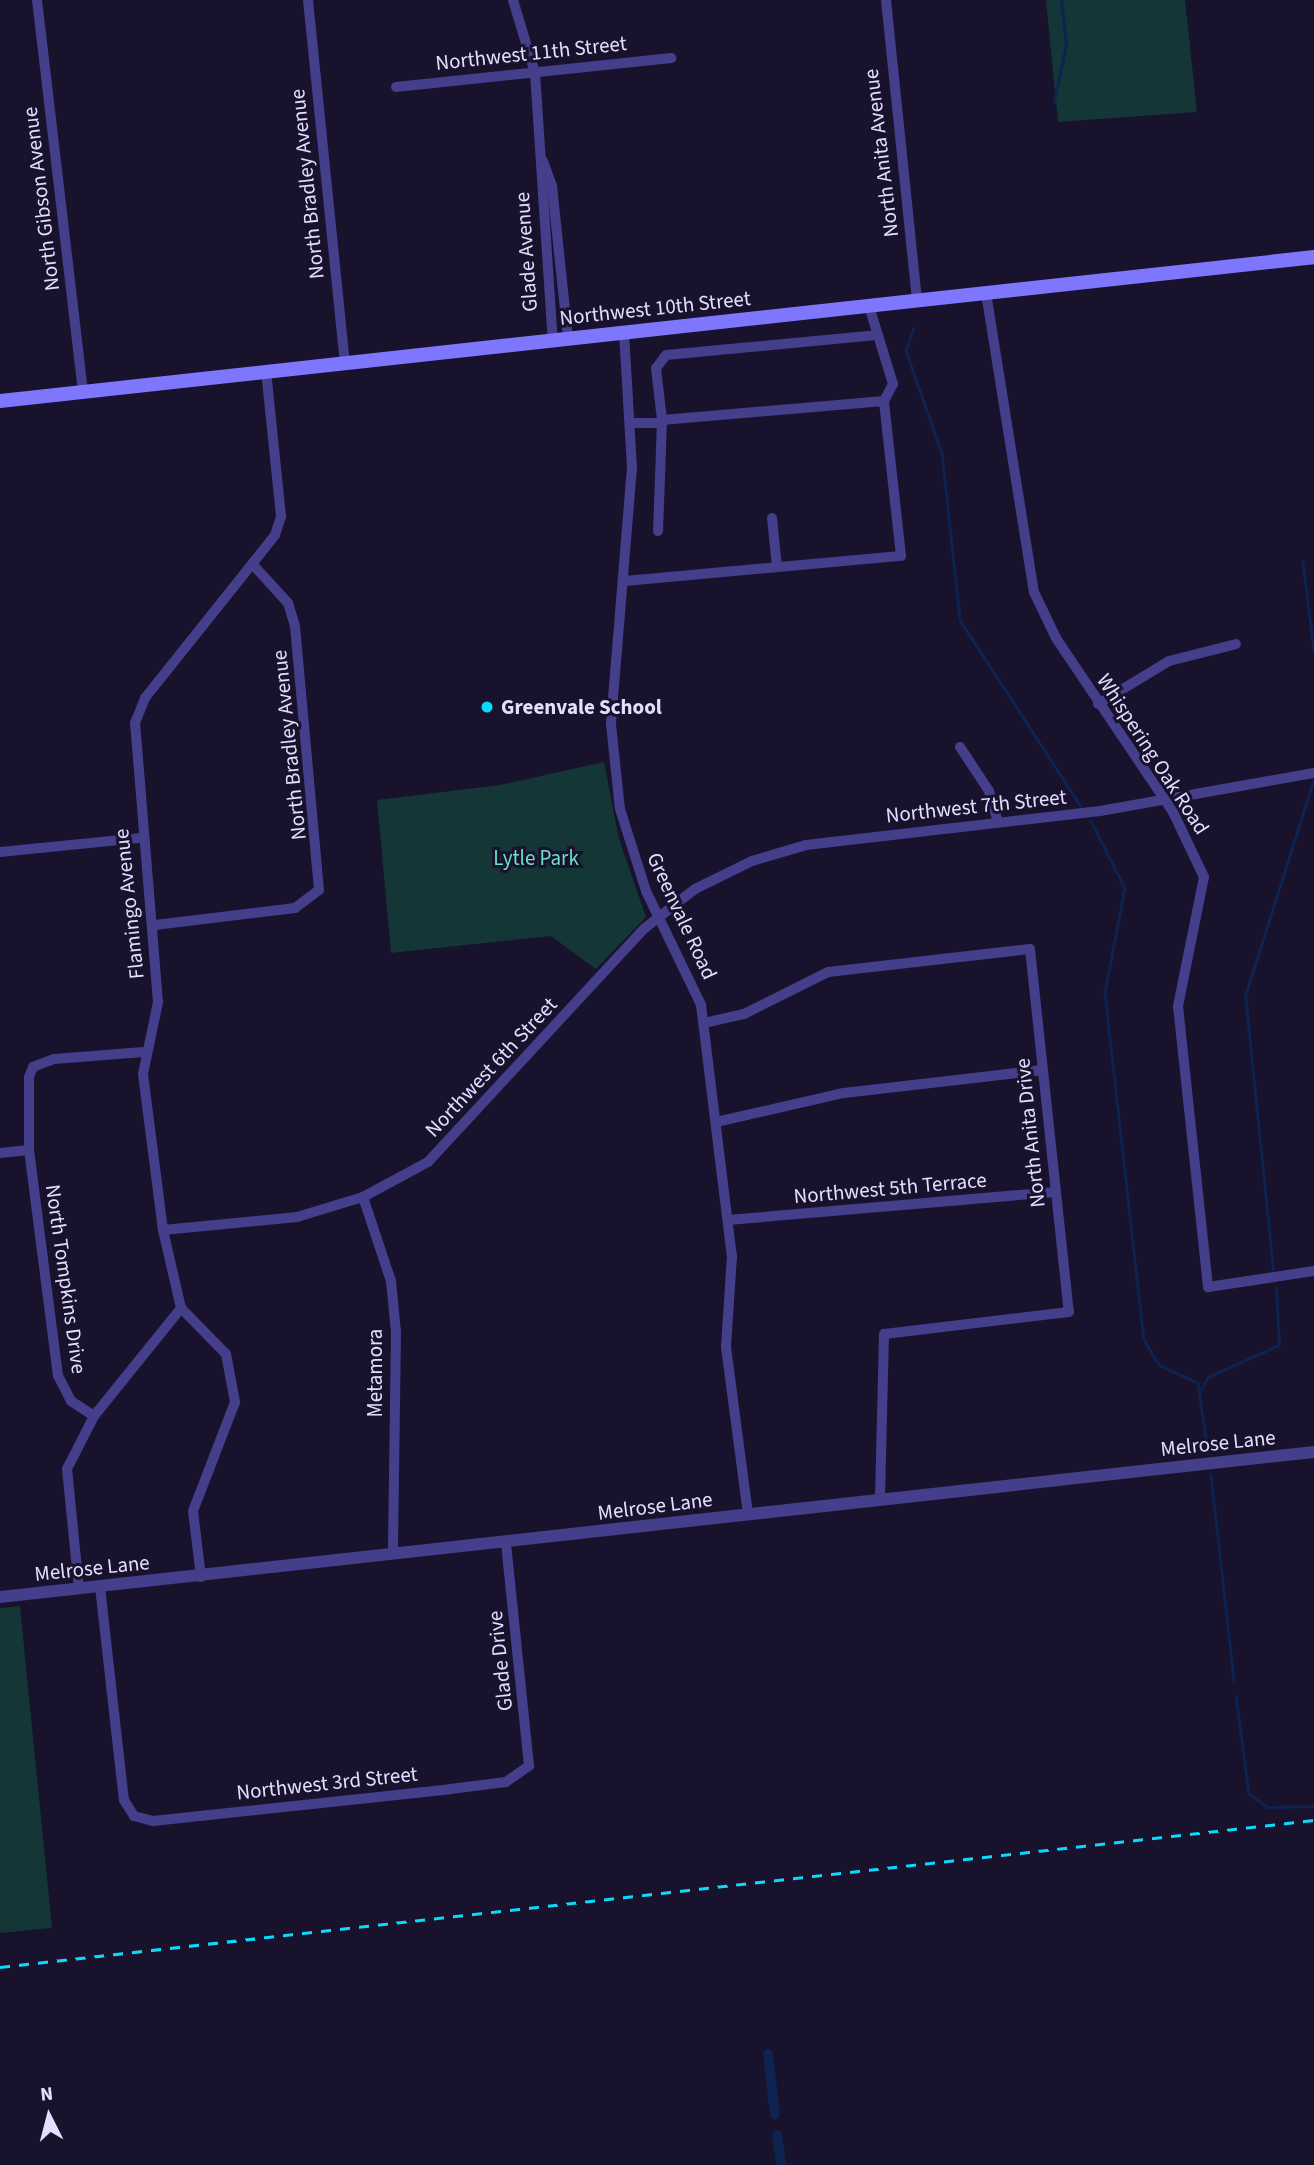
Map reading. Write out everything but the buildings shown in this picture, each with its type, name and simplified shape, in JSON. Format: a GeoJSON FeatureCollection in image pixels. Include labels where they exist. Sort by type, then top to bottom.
{"type":"FeatureCollection","features":[{"type":"Feature","properties":{"kind":"main road","name":"Northwest 10th Street"},"geometry":{"type":"LineString","coordinates":[[0,401],[1314,257]]}},
{"type":"Feature","properties":{"kind":"street","name":"North Gibson Avenue"},"geometry":{"type":"LineString","coordinates":[[37,0],[83,393]]}},
{"type":"Feature","properties":{"kind":"street","name":"North Bradley Avenue"},"geometry":{"type":"LineString","coordinates":[[307,0],[345,363]]}},
{"type":"Feature","properties":{"kind":"street","name":"Glade Avenue"},"geometry":{"type":"LineString","coordinates":[[513,0],[525,21],[535,73],[543,160],[552,186],[559,251],[560,340]]}},
{"type":"Feature","properties":{"kind":"street","name":"North Anita Avenue"},"geometry":{"type":"LineString","coordinates":[[886,0],[917,301]]}},
{"type":"Feature","properties":{"kind":"street","name":"Northwest 11th Street"},"geometry":{"type":"LineString","coordinates":[[396,87],[671,58]]}},
{"type":"Feature","properties":{"kind":"street","name":"Glade Avenue"},"geometry":{"type":"LineString","coordinates":[[543,160],[538,187],[544,253],[560,340]]}},
{"type":"Feature","properties":{"kind":"street"},"geometry":{"type":"LineString","coordinates":[[538,187],[552,186]]}},
{"type":"Feature","properties":{"kind":"street"},"geometry":{"type":"LineString","coordinates":[[544,253],[559,251]]}},
{"type":"Feature","properties":{"kind":"street","name":"Whispering Oak Road"},"geometry":{"type":"LineString","coordinates":[[986,293],[1031,579],[1044,617],[1162,799],[1204,877],[1178,1006],[1208,1287],[1314,1271]]}},
{"type":"Feature","properties":{"kind":"street"},"geometry":{"type":"LineString","coordinates":[[625,581],[901,556],[884,401],[893,384],[869,306]]}},
{"type":"Feature","properties":{"kind":"street","name":"Greenvale Road"},"geometry":{"type":"LineString","coordinates":[[624,333],[631,423],[625,581],[611,723],[625,834],[657,917],[697,989],[704,1023],[728,1220],[726,1347],[748,1514]]}},
{"type":"Feature","properties":{"kind":"street"},"geometry":{"type":"LineString","coordinates":[[658,531],[661,421],[656,368],[666,355],[876,335]]}},
{"type":"Feature","properties":{"kind":"street","name":"Flamingo Avenue"},"geometry":{"type":"LineString","coordinates":[[181,1308],[163,1230],[144,1052],[159,1002],[155,925],[141,838],[135,723],[145,698],[255,567],[281,516],[266,372]]}},
{"type":"Feature","properties":{"kind":"street"},"geometry":{"type":"LineString","coordinates":[[631,423],[884,401]]}},
{"type":"Feature","properties":{"kind":"street"},"geometry":{"type":"LineString","coordinates":[[772,518],[778,567]]}},
{"type":"Feature","properties":{"kind":"street","name":"North Bradley Avenue"},"geometry":{"type":"LineString","coordinates":[[155,925],[295,908],[319,891],[295,626],[288,603],[255,567]]}},
{"type":"Feature","properties":{"kind":"street"},"geometry":{"type":"LineString","coordinates":[[1098,704],[1169,661],[1236,644]]}},
{"type":"Feature","properties":{"kind":"street"},"geometry":{"type":"LineString","coordinates":[[960,747],[989,791],[998,823]]}},
{"type":"Feature","properties":{"kind":"street","name":"Northwest 7th Street"},"geometry":{"type":"LineString","coordinates":[[657,917],[722,874],[780,851],[998,823],[1312,774]]}},
{"type":"Feature","properties":{"kind":"street"},"geometry":{"type":"LineString","coordinates":[[0,852],[141,838]]}},
{"type":"Feature","properties":{"kind":"street","name":"Northwest 6th Street"},"geometry":{"type":"LineString","coordinates":[[163,1230],[297,1217],[363,1198],[445,1148],[657,917]]}},
{"type":"Feature","properties":{"kind":"street","name":"North Anita Drive"},"geometry":{"type":"LineString","coordinates":[[704,1023],[744,1014],[828,972],[1030,949],[1069,1312],[884,1334],[880,1500]]}},
{"type":"Feature","properties":{"kind":"street","name":"North Tompkins Drive"},"geometry":{"type":"LineString","coordinates":[[94,1416],[71,1401],[58,1376],[29,1150],[26,1104],[33,1067],[54,1059],[144,1052]]}},
{"type":"Feature","properties":{"kind":"street"},"geometry":{"type":"LineString","coordinates":[[716,1122],[844,1093],[1043,1070]]}},
{"type":"Feature","properties":{"kind":"street"},"geometry":{"type":"LineString","coordinates":[[0,1153],[29,1150]]}},
{"type":"Feature","properties":{"kind":"street","name":"Northwest 5th Terrace"},"geometry":{"type":"LineString","coordinates":[[728,1220],[1056,1192]]}},
{"type":"Feature","properties":{"kind":"street","name":"Metamora"},"geometry":{"type":"LineString","coordinates":[[363,1198],[391,1281],[396,1332],[393,1554]]}},
{"type":"Feature","properties":{"kind":"street"},"geometry":{"type":"LineString","coordinates":[[79,1589],[67,1468],[94,1416],[181,1308],[226,1354],[235,1402],[193,1511],[201,1577]]}},
{"type":"Feature","properties":{"kind":"street","name":"Melrose Lane"},"geometry":{"type":"LineString","coordinates":[[0,1597],[201,1577],[1314,1452]]}},
{"type":"Feature","properties":{"kind":"street","name":"Glade Drive"},"geometry":{"type":"LineString","coordinates":[[506,1542],[529,1750],[524,1774]]}},
{"type":"Feature","properties":{"kind":"street","name":"Northwest 3rd Street"},"geometry":{"type":"LineString","coordinates":[[100,1587],[124,1800],[134,1816],[153,1821],[506,1783],[524,1774]]}},
{"type":"Feature","properties":{"kind":"green space"},"geometry":{"type":"Polygon","coordinates":[[[1046,0],[1185,0],[1197,112],[1058,122],[1046,0]]]}},
{"type":"Feature","properties":{"kind":"green space","name":"Lytle Park"},"geometry":{"type":"Polygon","coordinates":[[[604,762],[619,839],[646,917],[596,969],[551,936],[391,953],[377,800],[500,785],[604,762]]]}},
{"type":"Feature","properties":{"kind":"green space"},"geometry":{"type":"Polygon","coordinates":[[[20,1606],[52,1928],[0,1933],[0,1608],[20,1606]]]}},
{"type":"Feature","properties":{"kind":"waterway"},"geometry":{"type":"LineString","coordinates":[[1054,102],[1066,44],[1061,0]]}},
{"type":"Feature","properties":{"kind":"waterway"},"geometry":{"type":"LineString","coordinates":[[914,328],[906,351],[942,453],[960,620],[1080,805]]}},
{"type":"Feature","properties":{"kind":"waterway"},"geometry":{"type":"LineString","coordinates":[[1303,562],[1314,650]]}},
{"type":"Feature","properties":{"kind":"waterway"},"geometry":{"type":"LineString","coordinates":[[1273,1270],[1245,996],[1313,782]]}},
{"type":"Feature","properties":{"kind":"waterway"},"geometry":{"type":"LineString","coordinates":[[1091,821],[1125,888],[1105,993],[1144,1339],[1159,1365],[1198,1383],[1208,1453]]}},
{"type":"Feature","properties":{"kind":"waterway"},"geometry":{"type":"LineString","coordinates":[[1201,1390],[1208,1377],[1279,1345],[1276,1288]]}},
{"type":"Feature","properties":{"kind":"waterway"},"geometry":{"type":"LineString","coordinates":[[1211,1475],[1234,1681]]}},
{"type":"Feature","properties":{"kind":"waterway"},"geometry":{"type":"LineString","coordinates":[[1236,1696],[1249,1793],[1267,1807],[1314,1806]]}},
{"type":"Feature","properties":{"kind":"waterway"},"geometry":{"type":"LineString","coordinates":[[768,2054],[775,2115]]}},
{"type":"Feature","properties":{"kind":"waterway"},"geometry":{"type":"LineString","coordinates":[[777,2135],[781,2165]]}},
{"type":"Feature","properties":{"kind":"railway"},"geometry":{"type":"LineString","coordinates":[[0,1967],[1314,1820]]}},
{"type":"Feature","properties":{"kind":"place","name":"Greenvale School"},"geometry":{"type":"Point","coordinates":[487,707]}}]}
